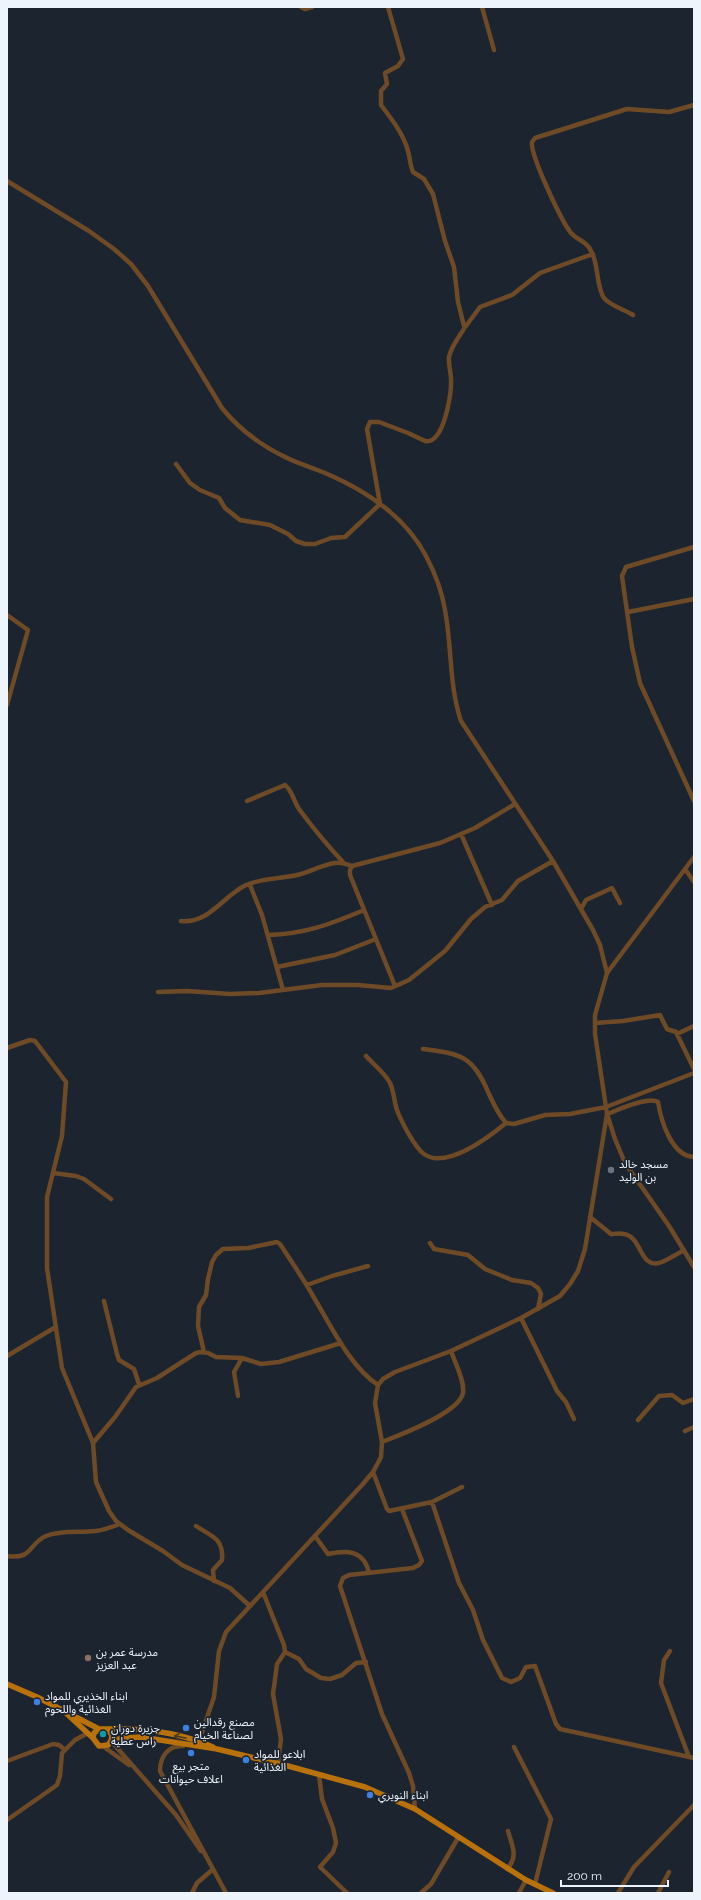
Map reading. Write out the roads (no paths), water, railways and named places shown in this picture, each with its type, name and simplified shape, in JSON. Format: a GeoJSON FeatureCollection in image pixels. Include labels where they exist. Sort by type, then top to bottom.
{"type":"FeatureCollection","features":[{"type":"Feature","properties":{"kind":"main road"},"geometry":{"type":"LineString","coordinates":[[7,1684],[99,1728],[151,1732],[278,1763],[365,1787],[415,1809],[507,1869],[553,1893]]}},
{"type":"Feature","properties":{"kind":"main road"},"geometry":{"type":"LineString","coordinates":[[62,1710],[93,1738],[97,1745],[104,1747],[111,1741],[124,1738],[141,1737],[200,1745]]}},
{"type":"Feature","properties":{"kind":"main road"},"geometry":{"type":"LineString","coordinates":[[93,1738],[99,1728]]}},
{"type":"Feature","properties":{"kind":"main road"},"geometry":{"type":"LineString","coordinates":[[107,1729],[112,1735],[111,1741]]}},
{"type":"Feature","properties":{"kind":"street"},"geometry":{"type":"LineString","coordinates":[[301,7],[305,9],[312,7]]}},
{"type":"Feature","properties":{"kind":"street"},"geometry":{"type":"LineString","coordinates":[[388,7],[403,59],[398,66],[385,72],[386,84],[381,91],[381,105],[391,116],[399,134],[404,139],[413,172],[424,179],[433,194],[445,241],[454,267],[458,302],[465,327]]}},
{"type":"Feature","properties":{"kind":"street"},"geometry":{"type":"LineString","coordinates":[[482,7],[494,50]]}},
{"type":"Feature","properties":{"kind":"street"},"geometry":{"type":"LineString","coordinates":[[633,315],[605,299],[593,254],[585,241],[572,235],[550,195],[532,152],[532,142],[535,138],[627,109],[669,112],[694,105]]}},
{"type":"Feature","properties":{"kind":"street"},"geometry":{"type":"LineString","coordinates":[[7,181],[89,231],[114,249],[131,264],[148,286],[222,408],[236,425],[283,457],[347,483],[380,504],[418,542],[433,570],[445,610],[455,696],[461,721],[552,861],[581,909],[593,930],[607,973]]}},
{"type":"Feature","properties":{"kind":"street"},"geometry":{"type":"LineString","coordinates":[[380,504],[367,425],[370,422],[378,422],[428,442],[435,438],[443,424],[448,403],[451,385],[449,356],[465,327],[480,306],[490,301],[512,295],[540,273],[593,254]]}},
{"type":"Feature","properties":{"kind":"street"},"geometry":{"type":"LineString","coordinates":[[176,464],[190,483],[200,490],[219,498],[225,508],[240,520],[270,525],[288,534],[296,541],[305,544],[314,544],[331,538],[344,537],[380,504]]}},
{"type":"Feature","properties":{"kind":"street"},"geometry":{"type":"LineString","coordinates":[[694,547],[626,567],[622,576],[633,653],[640,683],[694,800]]}},
{"type":"Feature","properties":{"kind":"street"},"geometry":{"type":"LineString","coordinates":[[628,612],[694,598]]}},
{"type":"Feature","properties":{"kind":"street"},"geometry":{"type":"LineString","coordinates":[[7,615],[28,630],[7,705]]}},
{"type":"Feature","properties":{"kind":"street"},"geometry":{"type":"LineString","coordinates":[[247,801],[285,785],[288,787],[298,807],[313,827],[343,862],[352,866],[434,845],[484,824],[515,804]]}},
{"type":"Feature","properties":{"kind":"street"},"geometry":{"type":"LineString","coordinates":[[461,834],[492,905]]}},
{"type":"Feature","properties":{"kind":"street"},"geometry":{"type":"LineString","coordinates":[[694,857],[607,973],[599,998],[595,1023],[607,1114],[614,1139],[625,1163],[694,1267]]}},
{"type":"Feature","properties":{"kind":"street"},"geometry":{"type":"LineString","coordinates":[[158,992],[187,991],[230,994],[322,985],[358,985],[387,988],[395,986],[409,980],[445,951],[471,919],[507,896],[518,881],[552,861]]}},
{"type":"Feature","properties":{"kind":"street"},"geometry":{"type":"LineString","coordinates":[[181,921],[198,920],[238,890],[258,881],[298,875],[324,865],[343,862]]}},
{"type":"Feature","properties":{"kind":"street"},"geometry":{"type":"LineString","coordinates":[[352,866],[350,875],[395,986]]}},
{"type":"Feature","properties":{"kind":"street"},"geometry":{"type":"LineString","coordinates":[[685,869],[694,882]]}},
{"type":"Feature","properties":{"kind":"street"},"geometry":{"type":"LineString","coordinates":[[250,884],[262,915],[283,990]]}},
{"type":"Feature","properties":{"kind":"street"},"geometry":{"type":"LineString","coordinates":[[581,909],[586,900],[612,888],[620,903]]}},
{"type":"Feature","properties":{"kind":"street"},"geometry":{"type":"LineString","coordinates":[[268,935],[319,928],[364,910]]}},
{"type":"Feature","properties":{"kind":"street"},"geometry":{"type":"LineString","coordinates":[[277,967],[335,955],[376,939]]}},
{"type":"Feature","properties":{"kind":"street"},"geometry":{"type":"LineString","coordinates":[[604,960],[616,962]]}},
{"type":"Feature","properties":{"kind":"street"},"geometry":{"type":"LineString","coordinates":[[595,1023],[623,1021],[660,1015],[665,1027],[677,1034],[694,1069]]}},
{"type":"Feature","properties":{"kind":"street"},"geometry":{"type":"LineString","coordinates":[[677,1034],[694,1026]]}},
{"type":"Feature","properties":{"kind":"street"},"geometry":{"type":"LineString","coordinates":[[7,1048],[30,1040],[35,1041],[66,1082],[62,1136],[47,1197],[46,1257],[52,1292],[54,1328],[62,1368],[93,1443],[96,1482],[109,1511],[120,1524],[182,1565],[230,1588],[250,1606]]}},
{"type":"Feature","properties":{"kind":"street"},"geometry":{"type":"LineString","coordinates":[[423,1049],[446,1052],[463,1057],[473,1065],[480,1074],[500,1116],[506,1123],[514,1124],[545,1115],[570,1114],[606,1107],[694,1073]]}},
{"type":"Feature","properties":{"kind":"street"},"geometry":{"type":"LineString","coordinates":[[366,1056],[390,1083],[397,1110],[403,1123],[420,1151],[425,1155],[440,1158],[463,1152],[492,1134],[506,1123]]}},
{"type":"Feature","properties":{"kind":"street"},"geometry":{"type":"LineString","coordinates":[[607,1114],[642,1102],[655,1100],[658,1102],[661,1120],[666,1132],[682,1153],[694,1157]]}},
{"type":"Feature","properties":{"kind":"street"},"geometry":{"type":"LineString","coordinates":[[211,1868],[198,1838],[162,1778],[160,1761],[166,1752],[177,1746],[200,1745],[214,1697],[222,1640],[226,1632],[373,1472],[382,1458],[382,1442],[375,1402],[378,1385],[383,1379],[395,1372],[451,1351],[521,1318],[560,1296],[578,1271],[585,1249],[607,1114]]}},
{"type":"Feature","properties":{"kind":"street"},"geometry":{"type":"LineString","coordinates":[[53,1173],[76,1176],[84,1179],[111,1199]]}},
{"type":"Feature","properties":{"kind":"street"},"geometry":{"type":"LineString","coordinates":[[590,1216],[611,1234],[623,1234],[634,1239],[645,1260],[652,1264],[662,1262],[684,1250]]}},
{"type":"Feature","properties":{"kind":"street"},"geometry":{"type":"LineString","coordinates":[[204,1352],[198,1326],[199,1307],[206,1295],[212,1262],[223,1250],[248,1248],[274,1242],[279,1243],[307,1285],[330,1328],[368,1379],[378,1385]]}},
{"type":"Feature","properties":{"kind":"street"},"geometry":{"type":"LineString","coordinates":[[430,1243],[434,1249],[447,1253],[468,1255],[485,1269],[512,1280],[531,1283],[538,1288],[541,1294],[538,1309]]}},
{"type":"Feature","properties":{"kind":"street"},"geometry":{"type":"LineString","coordinates":[[307,1285],[368,1266]]}},
{"type":"Feature","properties":{"kind":"street"},"geometry":{"type":"LineString","coordinates":[[104,1301],[119,1360],[134,1369],[139,1384]]}},
{"type":"Feature","properties":{"kind":"street"},"geometry":{"type":"LineString","coordinates":[[521,1318],[557,1391],[566,1402],[574,1419]]}},
{"type":"Feature","properties":{"kind":"street"},"geometry":{"type":"LineString","coordinates":[[7,1356],[54,1328]]}},
{"type":"Feature","properties":{"kind":"street"},"geometry":{"type":"LineString","coordinates":[[93,1443],[139,1384],[157,1378],[196,1353],[204,1352],[216,1357],[242,1358],[262,1364],[279,1362],[341,1343]]}},
{"type":"Feature","properties":{"kind":"street"},"geometry":{"type":"LineString","coordinates":[[382,1442],[421,1427],[441,1415],[460,1400],[463,1395],[463,1387],[451,1351]]}},
{"type":"Feature","properties":{"kind":"street"},"geometry":{"type":"LineString","coordinates":[[238,1396],[234,1372],[242,1358]]}},
{"type":"Feature","properties":{"kind":"street"},"geometry":{"type":"LineString","coordinates":[[638,1420],[659,1396],[672,1395],[683,1403],[694,1399]]}},
{"type":"Feature","properties":{"kind":"street"},"geometry":{"type":"LineString","coordinates":[[685,1431],[694,1426]]}},
{"type":"Feature","properties":{"kind":"street"},"geometry":{"type":"LineString","coordinates":[[373,1472],[386,1510],[393,1512],[432,1502],[462,1487]]}},
{"type":"Feature","properties":{"kind":"street"},"geometry":{"type":"LineString","coordinates":[[432,1502],[459,1583],[473,1610],[484,1640],[502,1678],[511,1682],[520,1678],[526,1668],[535,1666],[556,1724],[560,1729],[692,1758]]}},
{"type":"Feature","properties":{"kind":"street"},"geometry":{"type":"LineString","coordinates":[[402,1509],[422,1562],[419,1566],[343,1578],[340,1586],[382,1714],[409,1773],[413,1786],[415,1809]]}},
{"type":"Feature","properties":{"kind":"street"},"geometry":{"type":"LineString","coordinates":[[7,1556],[16,1557],[25,1555],[42,1538],[51,1534],[96,1531],[120,1524]]}},
{"type":"Feature","properties":{"kind":"street"},"geometry":{"type":"LineString","coordinates":[[196,1526],[215,1537],[221,1547],[222,1560],[213,1570],[214,1581]]}},
{"type":"Feature","properties":{"kind":"street"},"geometry":{"type":"LineString","coordinates":[[315,1536],[328,1554],[346,1550],[358,1555],[365,1561],[369,1573]]}},
{"type":"Feature","properties":{"kind":"street"},"geometry":{"type":"LineString","coordinates":[[263,1592],[284,1645],[285,1652],[277,1664],[273,1694],[281,1739],[278,1763]]}},
{"type":"Feature","properties":{"kind":"street"},"geometry":{"type":"LineString","coordinates":[[670,1651],[664,1662],[661,1683],[692,1758]]}},
{"type":"Feature","properties":{"kind":"street"},"geometry":{"type":"LineString","coordinates":[[285,1652],[299,1659],[306,1668],[321,1678],[330,1678],[342,1675],[356,1663],[366,1662]]}},
{"type":"Feature","properties":{"kind":"street"},"geometry":{"type":"LineString","coordinates":[[7,1820],[57,1785],[60,1781],[61,1756],[64,1749],[75,1740],[88,1733]]}},
{"type":"Feature","properties":{"kind":"street"},"geometry":{"type":"LineString","coordinates":[[111,1741],[176,1815],[226,1893]]}},
{"type":"Feature","properties":{"kind":"street"},"geometry":{"type":"LineString","coordinates":[[7,1761],[53,1744],[59,1745],[64,1749]]}},
{"type":"Feature","properties":{"kind":"street"},"geometry":{"type":"LineString","coordinates":[[104,1747],[136,1769]]}},
{"type":"Feature","properties":{"kind":"street"},"geometry":{"type":"LineString","coordinates":[[514,1747],[551,1819],[535,1884]]}},
{"type":"Feature","properties":{"kind":"street"},"geometry":{"type":"LineString","coordinates":[[319,1775],[322,1799],[333,1828],[336,1843],[333,1852],[320,1867],[347,1893]]}},
{"type":"Feature","properties":{"kind":"street"},"geometry":{"type":"LineString","coordinates":[[618,1893],[634,1867],[694,1806]]}},
{"type":"Feature","properties":{"kind":"street"},"geometry":{"type":"LineString","coordinates":[[507,1869],[513,1862],[515,1856],[508,1830]]}},
{"type":"Feature","properties":{"kind":"street"},"geometry":{"type":"LineString","coordinates":[[421,1893],[431,1884],[458,1838]]}},
{"type":"Feature","properties":{"kind":"street"},"geometry":{"type":"LineString","coordinates":[[192,1893],[197,1883],[211,1868]]}},
{"type":"Feature","properties":{"kind":"street"},"geometry":{"type":"LineString","coordinates":[[658,1893],[669,1872]]}},
{"type":"Feature","properties":{"kind":"street"},"geometry":{"type":"LineString","coordinates":[[519,1893],[526,1880]]}},
{"type":"Feature","properties":{"kind":"place","name":"مسجد خالد بن الوليد"},"geometry":{"type":"Point","coordinates":[611,1170]}},
{"type":"Feature","properties":{"kind":"place","name":"مدرسة عمر بن عبد العزيز"},"geometry":{"type":"Point","coordinates":[88,1658]}},
{"type":"Feature","properties":{"kind":"place","name":"ابناء الخذيري للمواد الغذائية واللحوم"},"geometry":{"type":"Point","coordinates":[37,1702]}},
{"type":"Feature","properties":{"kind":"place","name":"مصنع رقدالين لصناعة الخيام"},"geometry":{"type":"Point","coordinates":[186,1728]}},
{"type":"Feature","properties":{"kind":"place","name":"جزيرة دوران راس عطية"},"geometry":{"type":"Point","coordinates":[103,1734]}},
{"type":"Feature","properties":{"kind":"place","name":"متجر بيع اعلاف حيوانات"},"geometry":{"type":"Point","coordinates":[191,1753]}},
{"type":"Feature","properties":{"kind":"place","name":"ابلاعو للمواد الغذائية"},"geometry":{"type":"Point","coordinates":[246,1760]}},
{"type":"Feature","properties":{"kind":"place","name":"ابناء النويري"},"geometry":{"type":"Point","coordinates":[370,1795]}}]}
